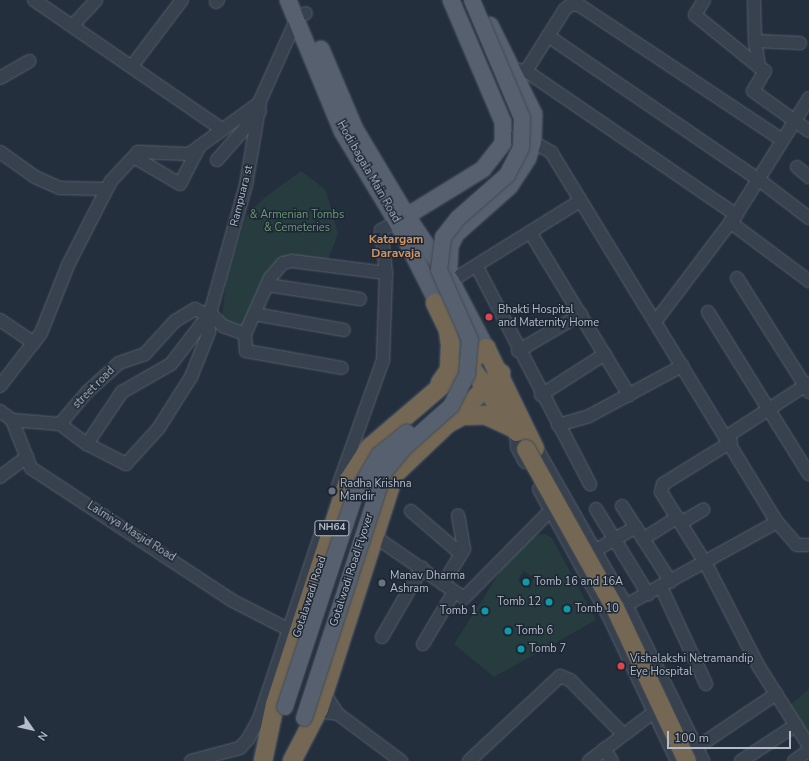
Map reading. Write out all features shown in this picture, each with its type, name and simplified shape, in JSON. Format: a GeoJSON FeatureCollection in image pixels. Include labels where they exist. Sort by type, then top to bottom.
{"type":"FeatureCollection","features":[{"type":"Feature","properties":{"kind":"highway"},"geometry":{"type":"LineString","coordinates":[[433,393],[449,370],[450,357],[448,330],[435,303]]}},
{"type":"Feature","properties":{"kind":"highway"},"geometry":{"type":"LineString","coordinates":[[486,348],[501,373],[526,441]]}},
{"type":"Feature","properties":{"kind":"highway","name":"Gotalawadi Road"},"geometry":{"type":"LineString","coordinates":[[266,756],[275,704],[348,481],[370,447],[467,362],[486,348]]}},
{"type":"Feature","properties":{"kind":"highway"},"geometry":{"type":"LineString","coordinates":[[467,362],[486,385],[526,441],[622,606],[693,757]]}},
{"type":"Feature","properties":{"kind":"highway"},"geometry":{"type":"LineString","coordinates":[[292,761],[311,715],[324,693],[394,475],[486,385],[501,373]]}},
{"type":"Feature","properties":{"kind":"highway"},"geometry":{"type":"LineString","coordinates":[[435,434],[450,422],[473,415],[495,418],[526,441]]}},
{"type":"Feature","properties":{"kind":"main road","name":"Hodi bagala Main Road"},"geometry":{"type":"LineString","coordinates":[[288,0],[301,10],[355,129],[402,220],[435,303],[467,362]]}},
{"type":"Feature","properties":{"kind":"main road"},"geometry":{"type":"LineString","coordinates":[[402,220],[483,169],[498,154],[504,137],[499,112],[451,0]]}},
{"type":"Feature","properties":{"kind":"main road","name":"Gotalwadi Road Flyover"},"geometry":{"type":"LineString","coordinates":[[266,756],[285,707],[362,481],[380,455],[443,401],[457,374],[459,340],[429,272],[431,244],[447,216],[499,168],[506,158],[513,133],[508,109],[462,0]]}},
{"type":"Feature","properties":{"kind":"main road","name":"Gotalwadi Road Flyover"},"geometry":{"type":"LineString","coordinates":[[311,715],[384,472],[405,447],[451,406],[468,374],[470,340],[439,270],[444,237],[458,218],[507,175],[521,148],[522,118],[472,0]]}},
{"type":"Feature","properties":{"kind":"main road"},"geometry":{"type":"LineString","coordinates":[[451,281],[448,260],[456,234],[510,186],[528,158],[533,142],[534,114],[519,70],[479,0]]}},
{"type":"Feature","properties":{"kind":"main road","name":"Hodi bagala Main Road"},"geometry":{"type":"LineString","coordinates":[[402,220],[451,281],[486,348]]}},
{"type":"Feature","properties":{"kind":"street"},"geometry":{"type":"LineString","coordinates":[[34,0],[73,25],[223,130]]}},
{"type":"Feature","properties":{"kind":"street"},"geometry":{"type":"LineString","coordinates":[[73,25],[96,0]]}},
{"type":"Feature","properties":{"kind":"street"},"geometry":{"type":"LineString","coordinates":[[132,66],[182,0]]}},
{"type":"Feature","properties":{"kind":"street"},"geometry":{"type":"LineString","coordinates":[[704,0],[695,15],[765,71],[753,92],[809,131]]}},
{"type":"Feature","properties":{"kind":"street"},"geometry":{"type":"LineString","coordinates":[[754,0],[755,41],[760,67]]}},
{"type":"Feature","properties":{"kind":"street"},"geometry":{"type":"LineString","coordinates":[[782,140],[579,5],[572,4],[565,9],[548,36],[519,70],[733,219],[809,281]]}},
{"type":"Feature","properties":{"kind":"street"},"geometry":{"type":"LineString","coordinates":[[217,160],[260,106],[301,10]]}},
{"type":"Feature","properties":{"kind":"street"},"geometry":{"type":"LineString","coordinates":[[548,36],[758,178],[809,218]]}},
{"type":"Feature","properties":{"kind":"street"},"geometry":{"type":"LineString","coordinates":[[755,41],[800,43]]}},
{"type":"Feature","properties":{"kind":"street"},"geometry":{"type":"LineString","coordinates":[[0,78],[30,61]]}},
{"type":"Feature","properties":{"kind":"street"},"geometry":{"type":"LineString","coordinates":[[655,322],[733,219],[809,98]]}},
{"type":"Feature","properties":{"kind":"street"},"geometry":{"type":"LineString","coordinates":[[0,386],[42,333],[68,265],[107,189],[138,152],[189,154],[260,106]]}},
{"type":"Feature","properties":{"kind":"street","name":"Rampuara st"},"geometry":{"type":"LineString","coordinates":[[209,314],[239,212],[260,106]]}},
{"type":"Feature","properties":{"kind":"street"},"geometry":{"type":"LineString","coordinates":[[504,137],[533,142],[551,152],[777,522],[798,545],[809,545]]}},
{"type":"Feature","properties":{"kind":"street"},"geometry":{"type":"LineString","coordinates":[[134,157],[180,184],[199,147]]}},
{"type":"Feature","properties":{"kind":"street"},"geometry":{"type":"LineString","coordinates":[[0,152],[35,177],[60,188],[107,189]]}},
{"type":"Feature","properties":{"kind":"street"},"geometry":{"type":"LineString","coordinates":[[797,167],[809,177]]}},
{"type":"Feature","properties":{"kind":"street"},"geometry":{"type":"LineString","coordinates":[[451,281],[478,267],[580,201]]}},
{"type":"Feature","properties":{"kind":"street"},"geometry":{"type":"LineString","coordinates":[[191,761],[240,748],[248,739],[259,719],[288,629],[383,360],[386,273],[381,230],[402,220]]}},
{"type":"Feature","properties":{"kind":"street"},"geometry":{"type":"LineString","coordinates":[[530,232],[629,395]]}},
{"type":"Feature","properties":{"kind":"street"},"geometry":{"type":"LineString","coordinates":[[342,368],[246,351],[245,334],[267,285],[284,263],[292,261],[386,273]]}},
{"type":"Feature","properties":{"kind":"street"},"geometry":{"type":"LineString","coordinates":[[478,267],[518,351],[590,484]]}},
{"type":"Feature","properties":{"kind":"street"},"geometry":{"type":"LineString","coordinates":[[737,278],[807,387],[768,410],[728,440],[663,484],[661,492],[706,564],[776,694],[809,746]]}},
{"type":"Feature","properties":{"kind":"street"},"geometry":{"type":"LineString","coordinates":[[267,285],[360,299]]}},
{"type":"Feature","properties":{"kind":"street","name":"street road"},"geometry":{"type":"LineString","coordinates":[[60,424],[86,392],[119,363],[145,354],[175,321],[195,309],[209,314],[171,364],[122,392],[87,444]]}},
{"type":"Feature","properties":{"kind":"street"},"geometry":{"type":"LineString","coordinates":[[708,312],[809,474]]}},
{"type":"Feature","properties":{"kind":"street"},"geometry":{"type":"LineString","coordinates":[[209,314],[223,326],[245,334]]}},
{"type":"Feature","properties":{"kind":"street"},"geometry":{"type":"LineString","coordinates":[[0,411],[12,420],[60,424],[87,444],[126,464],[158,429],[191,377],[208,332],[209,314]]}},
{"type":"Feature","properties":{"kind":"street"},"geometry":{"type":"LineString","coordinates":[[254,314],[344,330]]}},
{"type":"Feature","properties":{"kind":"street"},"geometry":{"type":"LineString","coordinates":[[518,351],[581,314]]}},
{"type":"Feature","properties":{"kind":"street"},"geometry":{"type":"LineString","coordinates":[[0,320],[34,343]]}},
{"type":"Feature","properties":{"kind":"street"},"geometry":{"type":"LineString","coordinates":[[542,395],[604,354]]}},
{"type":"Feature","properties":{"kind":"street"},"geometry":{"type":"LineString","coordinates":[[558,425],[589,416],[682,366]]}},
{"type":"Feature","properties":{"kind":"street","name":"Lalmiya Masjid Road"},"geometry":{"type":"LineString","coordinates":[[12,420],[31,468],[231,600],[288,629]]}},
{"type":"Feature","properties":{"kind":"street"},"geometry":{"type":"LineString","coordinates":[[677,761],[608,615],[550,512],[517,447],[526,441],[538,446],[596,550],[626,605],[693,757],[703,761]]}},
{"type":"Feature","properties":{"kind":"street"},"geometry":{"type":"LineString","coordinates":[[0,476],[27,457]]}},
{"type":"Feature","properties":{"kind":"street"},"geometry":{"type":"LineString","coordinates":[[622,506],[643,539],[666,584],[706,684]]}},
{"type":"Feature","properties":{"kind":"street"},"geometry":{"type":"LineString","coordinates":[[596,509],[648,594]]}},
{"type":"Feature","properties":{"kind":"street"},"geometry":{"type":"LineString","coordinates":[[643,539],[679,520],[703,510]]}},
{"type":"Feature","properties":{"kind":"street"},"geometry":{"type":"LineString","coordinates":[[411,511],[461,554]]}},
{"type":"Feature","properties":{"kind":"street"},"geometry":{"type":"LineString","coordinates":[[374,536],[422,568],[460,597],[468,596],[550,512]]}},
{"type":"Feature","properties":{"kind":"street"},"geometry":{"type":"LineString","coordinates":[[443,584],[461,554],[465,544],[458,516]]}},
{"type":"Feature","properties":{"kind":"street"},"geometry":{"type":"LineString","coordinates":[[608,615],[706,564],[777,522]]}},
{"type":"Feature","properties":{"kind":"street"},"geometry":{"type":"LineString","coordinates":[[596,550],[636,527]]}},
{"type":"Feature","properties":{"kind":"street"},"geometry":{"type":"LineString","coordinates":[[382,636],[422,568]]}},
{"type":"Feature","properties":{"kind":"street"},"geometry":{"type":"LineString","coordinates":[[423,644],[454,592]]}},
{"type":"Feature","properties":{"kind":"street"},"geometry":{"type":"LineString","coordinates":[[469,761],[560,676],[570,680],[623,734]]}},
{"type":"Feature","properties":{"kind":"street"},"geometry":{"type":"LineString","coordinates":[[324,693],[338,714],[401,761]]}},
{"type":"Feature","properties":{"kind":"street"},"geometry":{"type":"LineString","coordinates":[[693,757],[776,694]]}},
{"type":"Feature","properties":{"kind":"street"},"geometry":{"type":"LineString","coordinates":[[589,761],[654,712]]}},
{"type":"Feature","properties":{"kind":"street"},"geometry":{"type":"LineString","coordinates":[[311,715],[338,714]]}},
{"type":"Feature","properties":{"kind":"street"},"geometry":{"type":"LineString","coordinates":[[741,761],[796,725]]}},
{"type":"Feature","properties":{"kind":"street"},"geometry":{"type":"LineString","coordinates":[[604,749],[612,761]]}},
{"type":"Feature","properties":{"kind":"street"},"geometry":{"type":"LineString","coordinates":[[794,761],[809,750]]}},
{"type":"Feature","properties":{"kind":"green space","name":"& Armenian Tombs & Cemeteries"},"geometry":{"type":"Polygon","coordinates":[[[301,171],[326,190],[338,234],[327,262],[283,262],[244,331],[222,321],[226,280],[246,216],[264,198],[301,171]]]}},
{"type":"Feature","properties":{"kind":"green space"},"geometry":{"type":"Polygon","coordinates":[[[546,534],[552,538],[596,620],[494,677],[454,644],[505,564],[535,535],[546,534]],[[524,571],[518,580],[531,590],[529,585],[534,578],[524,571]]]}},
{"type":"Feature","properties":{"kind":"green space"},"geometry":{"type":"Polygon","coordinates":[[[809,689],[809,739],[789,706],[809,689]]]}},
{"type":"Feature","properties":{"kind":"place","name":"Bhakti Hospital and Maternity Home"},"geometry":{"type":"Point","coordinates":[489,317]}},
{"type":"Feature","properties":{"kind":"place","name":"Radha Krishna Mandir"},"geometry":{"type":"Point","coordinates":[332,491]}},
{"type":"Feature","properties":{"kind":"place","name":"Tomb 16 and 16A"},"geometry":{"type":"Point","coordinates":[526,582]}},
{"type":"Feature","properties":{"kind":"place","name":"Manav Dharma Ashram"},"geometry":{"type":"Point","coordinates":[382,583]}},
{"type":"Feature","properties":{"kind":"place","name":"Tomb 12"},"geometry":{"type":"Point","coordinates":[549,602]}},
{"type":"Feature","properties":{"kind":"place","name":"Tomb 10"},"geometry":{"type":"Point","coordinates":[567,609]}},
{"type":"Feature","properties":{"kind":"place","name":"Tomb 1"},"geometry":{"type":"Point","coordinates":[485,611]}},
{"type":"Feature","properties":{"kind":"place","name":"Tomb 6"},"geometry":{"type":"Point","coordinates":[508,631]}},
{"type":"Feature","properties":{"kind":"place","name":"Tomb 7"},"geometry":{"type":"Point","coordinates":[521,649]}},
{"type":"Feature","properties":{"kind":"place","name":"Vishalakshi Netramandip Eye Hospital"},"geometry":{"type":"Point","coordinates":[621,666]}},
{"type":"Feature","properties":{"kind":"district","name":"Katargam Daravaja"},"geometry":{"type":"Point","coordinates":[396,247]}}]}
